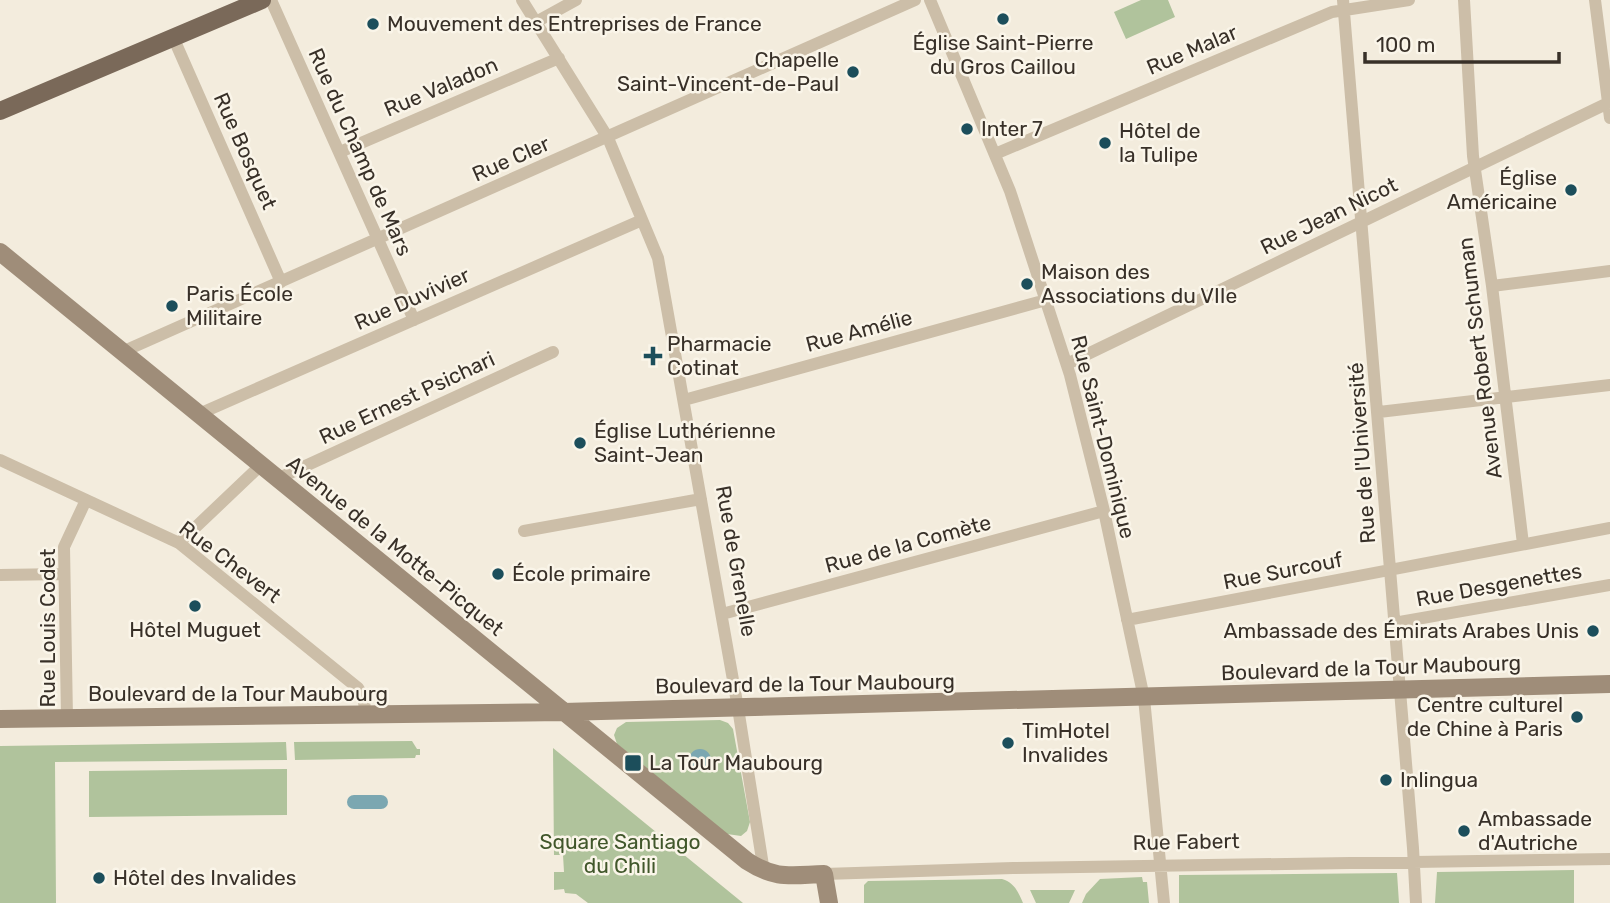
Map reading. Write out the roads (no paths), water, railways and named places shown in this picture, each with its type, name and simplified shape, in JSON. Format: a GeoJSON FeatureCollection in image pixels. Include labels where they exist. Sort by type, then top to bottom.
{"type":"FeatureCollection","features":[{"type":"Feature","properties":{"kind":"main road"},"geometry":{"type":"LineString","coordinates":[[0,111],[262,0]]}},
{"type":"Feature","properties":{"kind":"street","name":"Rue du Champ de Mars"},"geometry":{"type":"LineString","coordinates":[[271,0],[414,320]]}},
{"type":"Feature","properties":{"kind":"street","name":"Rue de Grenelle"},"geometry":{"type":"LineString","coordinates":[[523,0],[608,138],[658,258],[722,614],[764,872]]}},
{"type":"Feature","properties":{"kind":"street"},"geometry":{"type":"LineString","coordinates":[[536,22],[576,0]]}},
{"type":"Feature","properties":{"kind":"street","name":"Rue Cler"},"geometry":{"type":"LineString","coordinates":[[122,352],[915,0]]}},
{"type":"Feature","properties":{"kind":"street","name":"Rue Saint-Dominique"},"geometry":{"type":"LineString","coordinates":[[930,0],[1010,191],[1067,364],[1104,511],[1144,698],[1164,903]]}},
{"type":"Feature","properties":{"kind":"street","name":"Rue Malar"},"geometry":{"type":"LineString","coordinates":[[995,154],[1343,4],[1409,0]]}},
{"type":"Feature","properties":{"kind":"street","name":"Avenue Robert Schuman"},"geometry":{"type":"LineString","coordinates":[[1464,0],[1475,168],[1523,544]]}},
{"type":"Feature","properties":{"kind":"street"},"geometry":{"type":"LineString","coordinates":[[1595,0],[1610,118]]}},
{"type":"Feature","properties":{"kind":"street","name":"Rue de l'Université"},"geometry":{"type":"LineString","coordinates":[[1343,4],[1379,412],[1416,903]]}},
{"type":"Feature","properties":{"kind":"street","name":"Rue Bosquet"},"geometry":{"type":"LineString","coordinates":[[173,37],[281,282]]}},
{"type":"Feature","properties":{"kind":"street","name":"Rue Valadon"},"geometry":{"type":"LineString","coordinates":[[340,152],[559,58]]}},
{"type":"Feature","properties":{"kind":"street","name":"Rue Jean Nicot"},"geometry":{"type":"LineString","coordinates":[[1067,364],[1608,103]]}},
{"type":"Feature","properties":{"kind":"street","name":"Rue Duvivier"},"geometry":{"type":"LineString","coordinates":[[199,414],[642,220]]}},
{"type":"Feature","properties":{"kind":"street","name":"Avenue de la Motte-Picquet"},"geometry":{"type":"LineString","coordinates":[[0,252],[716,837],[764,872]]}},
{"type":"Feature","properties":{"kind":"street"},"geometry":{"type":"LineString","coordinates":[[1492,286],[1610,271]]}},
{"type":"Feature","properties":{"kind":"street","name":"Rue Amélie"},"geometry":{"type":"LineString","coordinates":[[684,400],[1046,300]]}},
{"type":"Feature","properties":{"kind":"street","name":"Rue Ernest Psichari"},"geometry":{"type":"LineString","coordinates":[[277,479],[553,352]]}},
{"type":"Feature","properties":{"kind":"street"},"geometry":{"type":"LineString","coordinates":[[1379,412],[1610,385]]}},
{"type":"Feature","properties":{"kind":"street","name":"Rue Chevert"},"geometry":{"type":"LineString","coordinates":[[0,460],[179,543],[358,688],[363,696],[366,715]]}},
{"type":"Feature","properties":{"kind":"street"},"geometry":{"type":"LineString","coordinates":[[179,543],[261,465]]}},
{"type":"Feature","properties":{"kind":"street"},"geometry":{"type":"LineString","coordinates":[[524,531],[701,499]]}},
{"type":"Feature","properties":{"kind":"street","name":"Rue Louis Codet"},"geometry":{"type":"LineString","coordinates":[[67,718],[64,547],[86,500]]}},
{"type":"Feature","properties":{"kind":"street","name":"Rue de la Comète"},"geometry":{"type":"LineString","coordinates":[[722,614],[1104,511]]}},
{"type":"Feature","properties":{"kind":"street","name":"Rue Surcouf"},"geometry":{"type":"LineString","coordinates":[[1127,620],[1610,528]]}},
{"type":"Feature","properties":{"kind":"street"},"geometry":{"type":"LineString","coordinates":[[0,575],[64,574]]}},
{"type":"Feature","properties":{"kind":"street","name":"Rue Desgenettes"},"geometry":{"type":"LineString","coordinates":[[1394,623],[1610,585]]}},
{"type":"Feature","properties":{"kind":"street","name":"Boulevard de la Tour Maubourg"},"geometry":{"type":"LineString","coordinates":[[0,719],[564,712],[1610,684]]}},
{"type":"Feature","properties":{"kind":"street","name":"Rue Fabert"},"geometry":{"type":"LineString","coordinates":[[764,872],[781,876],[1160,865],[1610,859]]}},
{"type":"Feature","properties":{"kind":"street"},"geometry":{"type":"LineString","coordinates":[[824,874],[829,903]]}},
{"type":"Feature","properties":{"kind":"water"},"geometry":{"type":"Polygon","coordinates":[[[700,749],[708,752],[711,760],[708,768],[700,771],[692,768],[689,760],[692,752],[700,749]]]}},
{"type":"Feature","properties":{"kind":"waterway"},"geometry":{"type":"LineString","coordinates":[[354,802],[381,802]]}},
{"type":"Feature","properties":{"kind":"place","name":"Église Saint-Pierre du Gros Caillou"},"geometry":{"type":"Point","coordinates":[1003,19]}},
{"type":"Feature","properties":{"kind":"place","name":"Mouvement des Entreprises de France"},"geometry":{"type":"Point","coordinates":[373,24]}},
{"type":"Feature","properties":{"kind":"place","name":"Chapelle Saint-Vincent-de-Paul"},"geometry":{"type":"Point","coordinates":[853,72]}},
{"type":"Feature","properties":{"kind":"place","name":"Inter 7"},"geometry":{"type":"Point","coordinates":[967,129]}},
{"type":"Feature","properties":{"kind":"place","name":"Hôtel de la Tulipe"},"geometry":{"type":"Point","coordinates":[1105,143]}},
{"type":"Feature","properties":{"kind":"place","name":"Église Américaine"},"geometry":{"type":"Point","coordinates":[1571,190]}},
{"type":"Feature","properties":{"kind":"place","name":"Maison des Associations du VIIe"},"geometry":{"type":"Point","coordinates":[1027,284]}},
{"type":"Feature","properties":{"kind":"place","name":"Paris École Militaire"},"geometry":{"type":"Point","coordinates":[172,306]}},
{"type":"Feature","properties":{"kind":"place","name":"Pharmacie Cotinat"},"geometry":{"type":"Point","coordinates":[653,356]}},
{"type":"Feature","properties":{"kind":"place","name":"Église Luthérienne Saint-Jean"},"geometry":{"type":"Point","coordinates":[580,443]}},
{"type":"Feature","properties":{"kind":"place","name":"École primaire"},"geometry":{"type":"Point","coordinates":[498,574]}},
{"type":"Feature","properties":{"kind":"place","name":"Hôtel Muguet"},"geometry":{"type":"Point","coordinates":[195,606]}},
{"type":"Feature","properties":{"kind":"place","name":"Ambassade des Émirats Arabes Unis"},"geometry":{"type":"Point","coordinates":[1593,631]}},
{"type":"Feature","properties":{"kind":"place","name":"Centre culturel de Chine à Paris"},"geometry":{"type":"Point","coordinates":[1577,717]}},
{"type":"Feature","properties":{"kind":"place","name":"TimHotel Invalides"},"geometry":{"type":"Point","coordinates":[1008,743]}},
{"type":"Feature","properties":{"kind":"place","name":"La Tour Maubourg"},"geometry":{"type":"Point","coordinates":[633,763]}},
{"type":"Feature","properties":{"kind":"place","name":"Inlingua"},"geometry":{"type":"Point","coordinates":[1386,780]}},
{"type":"Feature","properties":{"kind":"place","name":"Ambassade d'Autriche"},"geometry":{"type":"Point","coordinates":[1464,831]}},
{"type":"Feature","properties":{"kind":"place","name":"Hôtel des Invalides"},"geometry":{"type":"Point","coordinates":[99,878]}},
{"type":"Feature","properties":{"kind":"park label","name":"Square Santiago du Chili"},"geometry":{"type":"Point","coordinates":[620,854]}}]}
